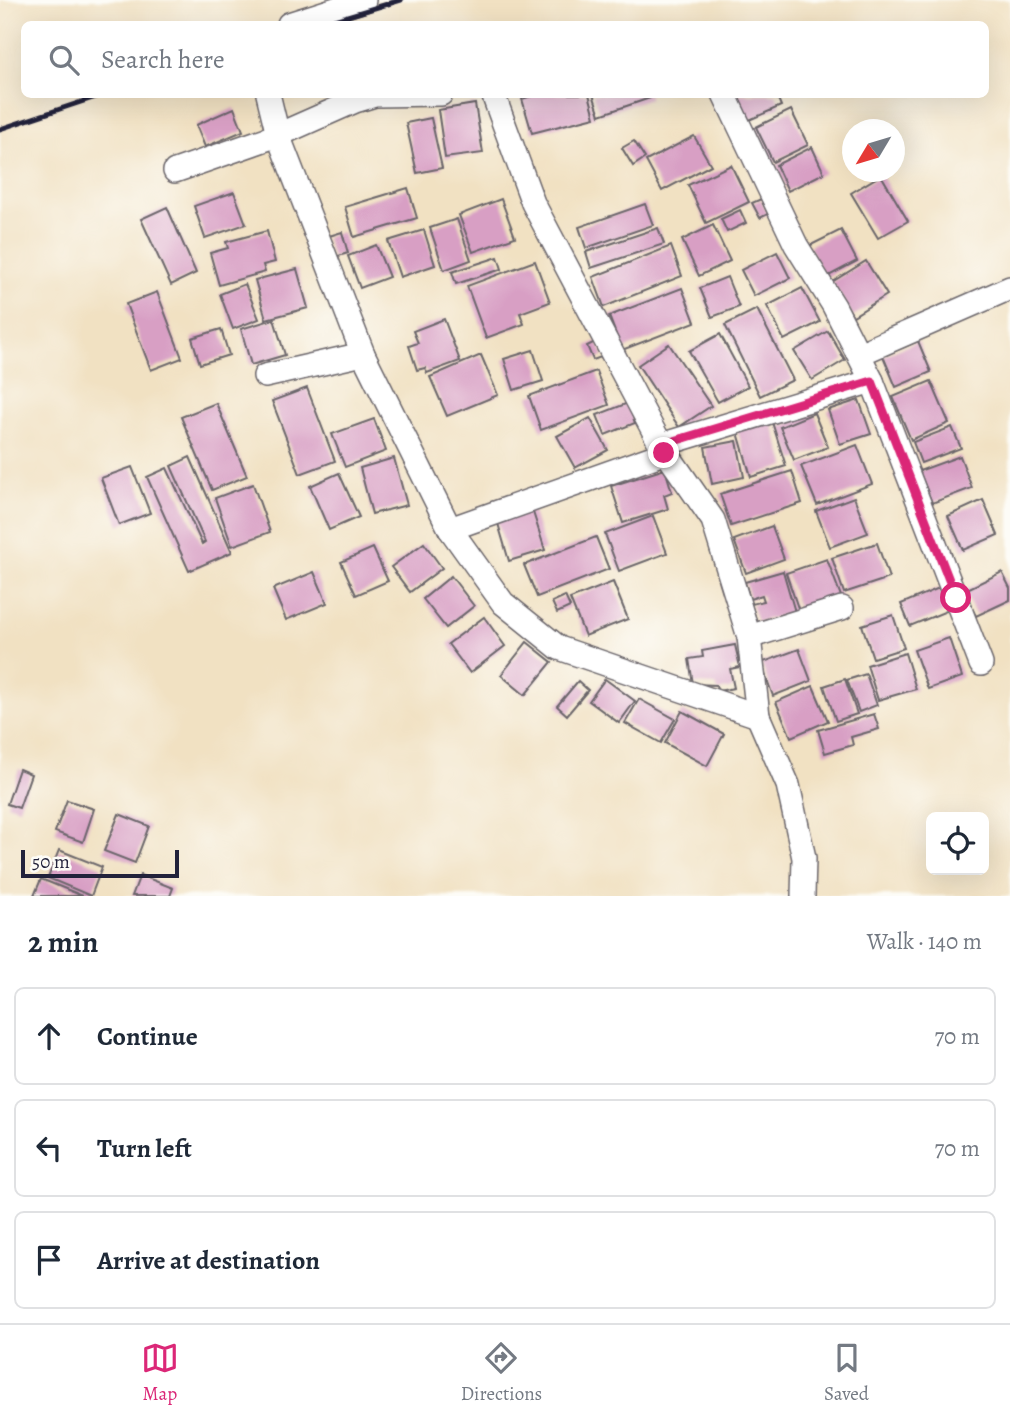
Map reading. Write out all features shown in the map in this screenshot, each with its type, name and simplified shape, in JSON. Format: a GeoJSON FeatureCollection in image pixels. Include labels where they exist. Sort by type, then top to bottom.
{"type":"FeatureCollection","features":[{"type":"Feature","properties":{"kind":"street"},"geometry":{"type":"LineString","coordinates":[[298,21],[364,0]]}},
{"type":"Feature","properties":{"kind":"street"},"geometry":{"type":"LineString","coordinates":[[269,98],[278,135],[363,354],[450,529],[503,603],[559,648],[758,716]]}},
{"type":"Feature","properties":{"kind":"street"},"geometry":{"type":"LineString","coordinates":[[175,171],[278,135],[367,98]]}},
{"type":"Feature","properties":{"kind":"street"},"geometry":{"type":"LineString","coordinates":[[495,98],[533,203],[663,449],[713,520],[749,637],[758,716],[788,785],[804,858],[803,896]]}},
{"type":"Feature","properties":{"kind":"street"},"geometry":{"type":"LineString","coordinates":[[726,98],[796,245],[834,306],[872,381],[981,664]]}},
{"type":"Feature","properties":{"kind":"street"},"geometry":{"type":"LineString","coordinates":[[859,354],[1010,288]]}},
{"type":"Feature","properties":{"kind":"street"},"geometry":{"type":"LineString","coordinates":[[265,376],[363,354]]}},
{"type":"Feature","properties":{"kind":"street"},"geometry":{"type":"LineString","coordinates":[[450,529],[663,449],[872,381]]}},
{"type":"Feature","properties":{"kind":"street"},"geometry":{"type":"LineString","coordinates":[[749,637],[842,608]]}},
{"type":"Feature","properties":{"kind":"building"},"geometry":{"type":"Polygon","coordinates":[[[590,98],[595,117],[532,133],[522,99],[590,98]]]}},
{"type":"Feature","properties":{"kind":"building"},"geometry":{"type":"Polygon","coordinates":[[[594,98],[650,98],[600,115],[594,98]]]}},
{"type":"Feature","properties":{"kind":"building"},"geometry":{"type":"Polygon","coordinates":[[[737,98],[778,98],[781,106],[747,121],[737,98]]]}},
{"type":"Feature","properties":{"kind":"building"},"geometry":{"type":"Polygon","coordinates":[[[475,104],[483,153],[445,158],[438,110],[475,104]]]}},
{"type":"Feature","properties":{"kind":"building"},"geometry":{"type":"Polygon","coordinates":[[[234,108],[243,131],[205,147],[196,125],[234,108]]]}},
{"type":"Feature","properties":{"kind":"building"},"geometry":{"type":"Polygon","coordinates":[[[791,110],[808,145],[773,162],[756,127],[791,110]]]}},
{"type":"Feature","properties":{"kind":"building"},"geometry":{"type":"Polygon","coordinates":[[[431,118],[442,168],[417,173],[406,123],[431,118]]]}},
{"type":"Feature","properties":{"kind":"building"},"geometry":{"type":"Polygon","coordinates":[[[694,136],[711,165],[662,191],[646,161],[694,136]]]}},
{"type":"Feature","properties":{"kind":"building"},"geometry":{"type":"Polygon","coordinates":[[[634,141],[645,158],[633,166],[622,148],[634,141]]]}},
{"type":"Feature","properties":{"kind":"building"},"geometry":{"type":"Polygon","coordinates":[[[812,147],[824,173],[788,191],[776,165],[812,147]]]}},
{"type":"Feature","properties":{"kind":"building"},"geometry":{"type":"Polygon","coordinates":[[[731,165],[749,202],[706,223],[688,185],[731,165]]]}},
{"type":"Feature","properties":{"kind":"building"},"geometry":{"type":"Polygon","coordinates":[[[869,182],[885,182],[908,221],[878,238],[851,193],[869,182]]]}},
{"type":"Feature","properties":{"kind":"building"},"geometry":{"type":"Polygon","coordinates":[[[408,188],[417,218],[354,237],[345,207],[408,188]]]}},
{"type":"Feature","properties":{"kind":"building"},"geometry":{"type":"Polygon","coordinates":[[[234,192],[246,224],[205,238],[194,206],[234,192]]]}},
{"type":"Feature","properties":{"kind":"building"},"geometry":{"type":"Polygon","coordinates":[[[501,199],[515,237],[473,252],[459,215],[501,199]]]}},
{"type":"Feature","properties":{"kind":"building"},"geometry":{"type":"Polygon","coordinates":[[[761,199],[768,214],[760,218],[752,203],[761,199]]]}},
{"type":"Feature","properties":{"kind":"building"},"geometry":{"type":"Polygon","coordinates":[[[645,204],[653,225],[586,248],[579,227],[645,204]]]}},
{"type":"Feature","properties":{"kind":"building"},"geometry":{"type":"Polygon","coordinates":[[[167,207],[196,273],[171,285],[141,219],[167,207]]]}},
{"type":"Feature","properties":{"kind":"building"},"geometry":{"type":"Polygon","coordinates":[[[740,210],[746,223],[727,232],[721,219],[740,210]]]}},
{"type":"Feature","properties":{"kind":"building"},"geometry":{"type":"Polygon","coordinates":[[[457,219],[471,260],[444,270],[430,228],[457,219]]]}},
{"type":"Feature","properties":{"kind":"building"},"geometry":{"type":"Polygon","coordinates":[[[713,225],[730,261],[699,276],[682,240],[713,225]]]}},
{"type":"Feature","properties":{"kind":"building"},"geometry":{"type":"Polygon","coordinates":[[[658,228],[664,244],[591,268],[586,252],[658,228]]]}},
{"type":"Feature","properties":{"kind":"building"},"geometry":{"type":"Polygon","coordinates":[[[424,230],[435,265],[400,277],[388,241],[424,230]]]}},
{"type":"Feature","properties":{"kind":"building"},"geometry":{"type":"Polygon","coordinates":[[[841,230],[857,261],[825,278],[809,246],[841,230]]]}},
{"type":"Feature","properties":{"kind":"building"},"geometry":{"type":"Polygon","coordinates":[[[267,231],[275,262],[263,265],[265,272],[219,285],[210,253],[228,248],[226,242],[267,231]]]}},
{"type":"Feature","properties":{"kind":"building"},"geometry":{"type":"Polygon","coordinates":[[[342,232],[348,253],[332,258],[326,237],[342,232]]]}},
{"type":"Feature","properties":{"kind":"building"},"geometry":{"type":"Polygon","coordinates":[[[376,245],[389,277],[360,288],[348,256],[376,245]]]}},
{"type":"Feature","properties":{"kind":"building"},"geometry":{"type":"Polygon","coordinates":[[[671,246],[682,276],[604,307],[593,277],[671,246]]]}},
{"type":"Feature","properties":{"kind":"building"},"geometry":{"type":"Polygon","coordinates":[[[777,252],[790,278],[754,296],[741,270],[777,252]]]}},
{"type":"Feature","properties":{"kind":"building"},"geometry":{"type":"Polygon","coordinates":[[[498,257],[502,269],[456,284],[452,272],[498,257]]]}},
{"type":"Feature","properties":{"kind":"building"},"geometry":{"type":"Polygon","coordinates":[[[535,261],[550,302],[520,313],[524,324],[486,338],[467,286],[535,261]]]}},
{"type":"Feature","properties":{"kind":"building"},"geometry":{"type":"Polygon","coordinates":[[[866,261],[887,295],[853,316],[832,282],[866,261]]]}},
{"type":"Feature","properties":{"kind":"building"},"geometry":{"type":"Polygon","coordinates":[[[297,269],[308,308],[266,319],[255,280],[297,269]]]}},
{"type":"Feature","properties":{"kind":"building"},"geometry":{"type":"Polygon","coordinates":[[[727,277],[739,307],[712,317],[700,288],[727,277]]]}},
{"type":"Feature","properties":{"kind":"building"},"geometry":{"type":"Polygon","coordinates":[[[245,284],[259,319],[233,329],[220,294],[245,284]]]}},
{"type":"Feature","properties":{"kind":"building"},"geometry":{"type":"Polygon","coordinates":[[[682,288],[695,322],[622,350],[609,316],[682,288]]]}},
{"type":"Feature","properties":{"kind":"building"},"geometry":{"type":"Polygon","coordinates":[[[802,288],[820,322],[784,340],[767,306],[802,288]]]}},
{"type":"Feature","properties":{"kind":"building"},"geometry":{"type":"Polygon","coordinates":[[[157,292],[182,358],[151,370],[126,304],[157,292]]]}},
{"type":"Feature","properties":{"kind":"building"},"geometry":{"type":"Polygon","coordinates":[[[757,309],[793,380],[760,396],[725,325],[757,309]]]}},
{"type":"Feature","properties":{"kind":"building"},"geometry":{"type":"Polygon","coordinates":[[[274,319],[285,355],[251,365],[241,329],[274,319]]]}},
{"type":"Feature","properties":{"kind":"building"},"geometry":{"type":"Polygon","coordinates":[[[444,319],[460,361],[427,373],[425,368],[417,370],[409,346],[418,343],[413,331],[444,319]]]}},
{"type":"Feature","properties":{"kind":"building"},"geometry":{"type":"Polygon","coordinates":[[[221,329],[229,355],[200,364],[192,338],[221,329]]]}},
{"type":"Feature","properties":{"kind":"building"},"geometry":{"type":"Polygon","coordinates":[[[828,331],[845,360],[812,380],[794,351],[828,331]]]}},
{"type":"Feature","properties":{"kind":"building"},"geometry":{"type":"Polygon","coordinates":[[[720,334],[748,386],[718,402],[689,351],[720,334]]]}},
{"type":"Feature","properties":{"kind":"building"},"geometry":{"type":"Polygon","coordinates":[[[597,341],[604,356],[593,360],[587,346],[597,341]]]}},
{"type":"Feature","properties":{"kind":"building"},"geometry":{"type":"Polygon","coordinates":[[[918,341],[931,372],[896,387],[883,356],[918,341]]]}},
{"type":"Feature","properties":{"kind":"building"},"geometry":{"type":"Polygon","coordinates":[[[669,344],[711,406],[679,427],[638,365],[669,344]]]}},
{"type":"Feature","properties":{"kind":"building"},"geometry":{"type":"Polygon","coordinates":[[[533,350],[543,381],[514,390],[504,359],[533,350]]]}},
{"type":"Feature","properties":{"kind":"building"},"geometry":{"type":"Polygon","coordinates":[[[481,355],[498,395],[447,416],[430,377],[481,355]]]}},
{"type":"Feature","properties":{"kind":"building"},"geometry":{"type":"Polygon","coordinates":[[[596,371],[609,405],[541,430],[529,396],[596,371]]]}},
{"type":"Feature","properties":{"kind":"building"},"geometry":{"type":"Polygon","coordinates":[[[931,381],[949,423],[911,440],[893,397],[931,381]]]}},
{"type":"Feature","properties":{"kind":"building"},"geometry":{"type":"Polygon","coordinates":[[[307,388],[335,461],[300,474],[272,401],[307,388]]]}},
{"type":"Feature","properties":{"kind":"building"},"geometry":{"type":"Polygon","coordinates":[[[859,400],[871,434],[840,444],[828,410],[859,400]]]}},
{"type":"Feature","properties":{"kind":"building"},"geometry":{"type":"Polygon","coordinates":[[[216,403],[247,476],[212,490],[181,417],[216,403]]]}},
{"type":"Feature","properties":{"kind":"building"},"geometry":{"type":"Polygon","coordinates":[[[628,403],[635,423],[605,435],[597,415],[628,403]]]}},
{"type":"Feature","properties":{"kind":"building"},"geometry":{"type":"Polygon","coordinates":[[[814,413],[828,447],[794,460],[780,427],[814,413]]]}},
{"type":"Feature","properties":{"kind":"building"},"geometry":{"type":"Polygon","coordinates":[[[590,418],[608,450],[575,468],[557,436],[590,418]]]}},
{"type":"Feature","properties":{"kind":"building"},"geometry":{"type":"Polygon","coordinates":[[[374,419],[386,451],[345,467],[332,434],[374,419]]]}},
{"type":"Feature","properties":{"kind":"building"},"geometry":{"type":"Polygon","coordinates":[[[771,419],[786,466],[751,477],[737,429],[771,419]]]}},
{"type":"Feature","properties":{"kind":"building"},"geometry":{"type":"Polygon","coordinates":[[[952,427],[961,448],[921,463],[913,442],[952,427]]]}},
{"type":"Feature","properties":{"kind":"building"},"geometry":{"type":"Polygon","coordinates":[[[737,441],[744,477],[712,484],[705,447],[737,441]]]}},
{"type":"Feature","properties":{"kind":"building"},"geometry":{"type":"Polygon","coordinates":[[[857,445],[872,484],[817,505],[801,466],[857,445]]]}},
{"type":"Feature","properties":{"kind":"building"},"geometry":{"type":"Polygon","coordinates":[[[960,456],[972,488],[932,503],[919,471],[960,456]]]}},
{"type":"Feature","properties":{"kind":"building"},"geometry":{"type":"Polygon","coordinates":[[[190,457],[232,552],[189,571],[147,477],[167,468],[202,544],[205,542],[171,466],[190,457]]]}},
{"type":"Feature","properties":{"kind":"building"},"geometry":{"type":"Polygon","coordinates":[[[394,458],[407,505],[372,514],[360,468],[394,458]]]}},
{"type":"Feature","properties":{"kind":"building"},"geometry":{"type":"Polygon","coordinates":[[[132,467],[150,513],[119,525],[101,478],[132,467]]]}},
{"type":"Feature","properties":{"kind":"building"},"geometry":{"type":"Polygon","coordinates":[[[665,469],[672,492],[664,495],[668,509],[623,523],[611,486],[665,469]]]}},
{"type":"Feature","properties":{"kind":"building"},"geometry":{"type":"Polygon","coordinates":[[[792,471],[802,503],[731,526],[720,494],[792,471]]]}},
{"type":"Feature","properties":{"kind":"building"},"geometry":{"type":"Polygon","coordinates":[[[339,473],[359,517],[329,530],[310,486],[339,473]]]}},
{"type":"Feature","properties":{"kind":"building"},"geometry":{"type":"Polygon","coordinates":[[[253,484],[270,532],[232,546],[215,498],[253,484]]]}},
{"type":"Feature","properties":{"kind":"building"},"geometry":{"type":"Polygon","coordinates":[[[854,497],[868,533],[830,547],[816,511],[854,497]]]}},
{"type":"Feature","properties":{"kind":"building"},"geometry":{"type":"Polygon","coordinates":[[[983,500],[998,535],[963,550],[948,516],[983,500]]]}},
{"type":"Feature","properties":{"kind":"building"},"geometry":{"type":"Polygon","coordinates":[[[532,509],[545,550],[509,561],[497,520],[532,509]]]}},
{"type":"Feature","properties":{"kind":"building"},"geometry":{"type":"Polygon","coordinates":[[[653,516],[667,553],[619,571],[605,534],[653,516]]]}},
{"type":"Feature","properties":{"kind":"building"},"geometry":{"type":"Polygon","coordinates":[[[772,526],[784,559],[746,573],[734,540],[772,526]]]}},
{"type":"Feature","properties":{"kind":"building"},"geometry":{"type":"Polygon","coordinates":[[[596,537],[609,569],[537,597],[524,565],[596,537]]]}},
{"type":"Feature","properties":{"kind":"building"},"geometry":{"type":"Polygon","coordinates":[[[424,543],[442,568],[410,592],[391,567],[424,543]]]}},
{"type":"Feature","properties":{"kind":"building"},"geometry":{"type":"Polygon","coordinates":[[[877,543],[889,578],[844,593],[832,558],[877,543]]]}},
{"type":"Feature","properties":{"kind":"building"},"geometry":{"type":"Polygon","coordinates":[[[373,548],[388,581],[356,595],[341,562],[373,548]]]}},
{"type":"Feature","properties":{"kind":"building"},"geometry":{"type":"Polygon","coordinates":[[[827,559],[842,599],[800,614],[786,573],[827,559]]]}},
{"type":"Feature","properties":{"kind":"building"},"geometry":{"type":"Polygon","coordinates":[[[783,571],[795,612],[757,622],[751,604],[764,601],[762,595],[750,599],[745,582],[783,571]]]}},
{"type":"Feature","properties":{"kind":"building"},"geometry":{"type":"Polygon","coordinates":[[[314,572],[327,603],[286,620],[273,589],[314,572]]]}},
{"type":"Feature","properties":{"kind":"building"},"geometry":{"type":"Polygon","coordinates":[[[1002,572],[1010,588],[1010,600],[976,616],[963,591],[1002,572]]]}},
{"type":"Feature","properties":{"kind":"building"},"geometry":{"type":"Polygon","coordinates":[[[451,576],[474,606],[446,628],[423,599],[451,576]]]}},
{"type":"Feature","properties":{"kind":"building"},"geometry":{"type":"Polygon","coordinates":[[[613,582],[628,619],[585,636],[570,599],[613,582]]]}},
{"type":"Feature","properties":{"kind":"building"},"geometry":{"type":"Polygon","coordinates":[[[939,588],[949,610],[910,626],[901,604],[939,588]]]}},
{"type":"Feature","properties":{"kind":"building"},"geometry":{"type":"Polygon","coordinates":[[[565,596],[570,607],[557,613],[552,602],[565,596]]]}},
{"type":"Feature","properties":{"kind":"building"},"geometry":{"type":"Polygon","coordinates":[[[893,615],[904,648],[873,658],[862,625],[893,615]]]}},
{"type":"Feature","properties":{"kind":"building"},"geometry":{"type":"Polygon","coordinates":[[[484,617],[505,646],[470,673],[448,644],[484,617]]]}},
{"type":"Feature","properties":{"kind":"building"},"geometry":{"type":"Polygon","coordinates":[[[949,638],[962,677],[928,689],[914,650],[949,638]]]}},
{"type":"Feature","properties":{"kind":"building"},"geometry":{"type":"Polygon","coordinates":[[[527,642],[552,662],[525,695],[501,675],[527,642]]]}},
{"type":"Feature","properties":{"kind":"building"},"geometry":{"type":"Polygon","coordinates":[[[735,645],[740,667],[730,669],[734,688],[718,691],[716,685],[693,684],[689,659],[703,657],[702,651],[735,645]]]}},
{"type":"Feature","properties":{"kind":"building"},"geometry":{"type":"Polygon","coordinates":[[[799,649],[811,681],[773,696],[761,663],[799,649]]]}},
{"type":"Feature","properties":{"kind":"building"},"geometry":{"type":"Polygon","coordinates":[[[905,653],[916,689],[878,700],[867,665],[905,653]]]}},
{"type":"Feature","properties":{"kind":"building"},"geometry":{"type":"Polygon","coordinates":[[[866,674],[877,705],[859,712],[847,680],[866,674]]]}},
{"type":"Feature","properties":{"kind":"building"},"geometry":{"type":"Polygon","coordinates":[[[605,679],[635,701],[619,723],[589,701],[605,679]]]}},
{"type":"Feature","properties":{"kind":"building"},"geometry":{"type":"Polygon","coordinates":[[[845,679],[857,714],[836,721],[824,686],[845,679]]]}},
{"type":"Feature","properties":{"kind":"building"},"geometry":{"type":"Polygon","coordinates":[[[578,681],[588,690],[567,715],[557,706],[578,681]]]}},
{"type":"Feature","properties":{"kind":"building"},"geometry":{"type":"Polygon","coordinates":[[[813,686],[828,721],[791,737],[776,702],[813,686]]]}},
{"type":"Feature","properties":{"kind":"building"},"geometry":{"type":"Polygon","coordinates":[[[639,699],[675,719],[661,743],[625,723],[639,699]]]}},
{"type":"Feature","properties":{"kind":"building"},"geometry":{"type":"Polygon","coordinates":[[[682,711],[724,734],[707,766],[665,743],[682,711]]]}},
{"type":"Feature","properties":{"kind":"building"},"geometry":{"type":"Polygon","coordinates":[[[874,714],[879,729],[851,737],[853,745],[825,753],[818,730],[874,714]]]}},
{"type":"Feature","properties":{"kind":"building"},"geometry":{"type":"Polygon","coordinates":[[[19,769],[31,774],[19,808],[7,804],[19,769]]]}},
{"type":"Feature","properties":{"kind":"building"},"geometry":{"type":"Polygon","coordinates":[[[67,800],[94,809],[83,842],[55,832],[67,800]]]}},
{"type":"Feature","properties":{"kind":"building"},"geometry":{"type":"Polygon","coordinates":[[[119,814],[149,826],[135,863],[104,851],[119,814]]]}},
{"type":"Feature","properties":{"kind":"building"},"geometry":{"type":"Polygon","coordinates":[[[59,850],[102,867],[91,896],[48,878],[59,850]]]}},
{"type":"Feature","properties":{"kind":"building"},"geometry":{"type":"Polygon","coordinates":[[[140,875],[173,888],[170,896],[132,896],[140,875]]]}},
{"type":"Feature","properties":{"kind":"building"},"geometry":{"type":"Polygon","coordinates":[[[41,879],[83,896],[34,896],[41,879]]]}},
{"type":"Feature","properties":{"kind":"railway"},"geometry":{"type":"LineString","coordinates":[[331,21],[401,0]]}},
{"type":"Feature","properties":{"kind":"railway"},"geometry":{"type":"LineString","coordinates":[[0,129],[93,98]]}},
{"type":"Feature","properties":{"kind":"route"},"geometry":{"type":"LineString","coordinates":[[664,453],[661,445],[872,381],[956,598]]}}]}
